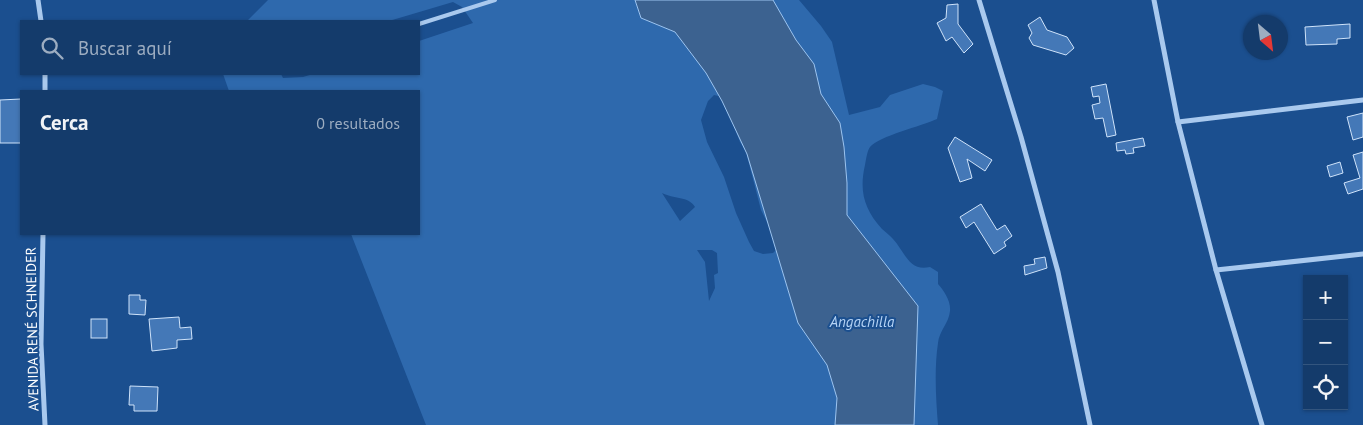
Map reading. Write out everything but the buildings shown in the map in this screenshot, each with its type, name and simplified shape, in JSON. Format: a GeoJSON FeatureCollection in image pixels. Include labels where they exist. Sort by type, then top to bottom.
{"type":"FeatureCollection","features":[{"type":"Feature","properties":{"kind":"street"},"geometry":{"type":"LineString","coordinates":[[38,0],[41,20]]}},
{"type":"Feature","properties":{"kind":"street"},"geometry":{"type":"LineString","coordinates":[[979,0],[1021,137],[1058,272],[1090,425]]}},
{"type":"Feature","properties":{"kind":"street"},"geometry":{"type":"LineString","coordinates":[[1154,0],[1178,122],[1216,270],[1262,425]]}},
{"type":"Feature","properties":{"kind":"street"},"geometry":{"type":"LineString","coordinates":[[45,75],[45,90]]}},
{"type":"Feature","properties":{"kind":"street"},"geometry":{"type":"LineString","coordinates":[[1178,122],[1363,100]]}},
{"type":"Feature","properties":{"kind":"street","name":"AVENIDA RENÉ SCHNEIDER"},"geometry":{"type":"LineString","coordinates":[[43,235],[41,344],[45,425]]}},
{"type":"Feature","properties":{"kind":"street"},"geometry":{"type":"LineString","coordinates":[[1216,270],[1363,254]]}},
{"type":"Feature","properties":{"kind":"lane"},"geometry":{"type":"LineString","coordinates":[[420,24],[495,0]]}},
{"type":"Feature","properties":{"kind":"shaded area"},"geometry":{"type":"Polygon","coordinates":[[[268,0],[799,0],[832,42],[849,115],[880,107],[890,95],[923,84],[943,91],[937,119],[891,135],[875,143],[868,151],[863,174],[863,191],[867,207],[876,222],[893,239],[912,264],[923,268],[930,267],[938,272],[938,284],[948,300],[950,311],[940,335],[936,364],[938,425],[426,425],[351,235],[420,235],[420,90],[229,90],[223,75],[282,75],[283,78],[310,75],[420,75],[420,41],[473,23],[462,7],[453,2],[392,20],[248,20],[268,0]],[[714,95],[708,101],[701,120],[707,142],[724,177],[736,213],[754,251],[763,254],[773,253],[776,250],[776,233],[767,222],[761,210],[746,152],[740,142],[723,97],[714,95]],[[662,193],[680,221],[695,207],[685,199],[662,193]],[[697,250],[705,262],[709,301],[715,288],[714,275],[718,273],[717,253],[712,250],[697,250]]]}},
{"type":"Feature","properties":{"kind":"water","name":"Angachilla"},"geometry":{"type":"Polygon","coordinates":[[[635,0],[773,0],[796,40],[814,64],[821,94],[840,123],[847,183],[847,215],[918,306],[914,425],[835,425],[837,398],[827,365],[798,323],[747,154],[722,101],[706,73],[675,32],[641,18],[635,0]]]}}]}
